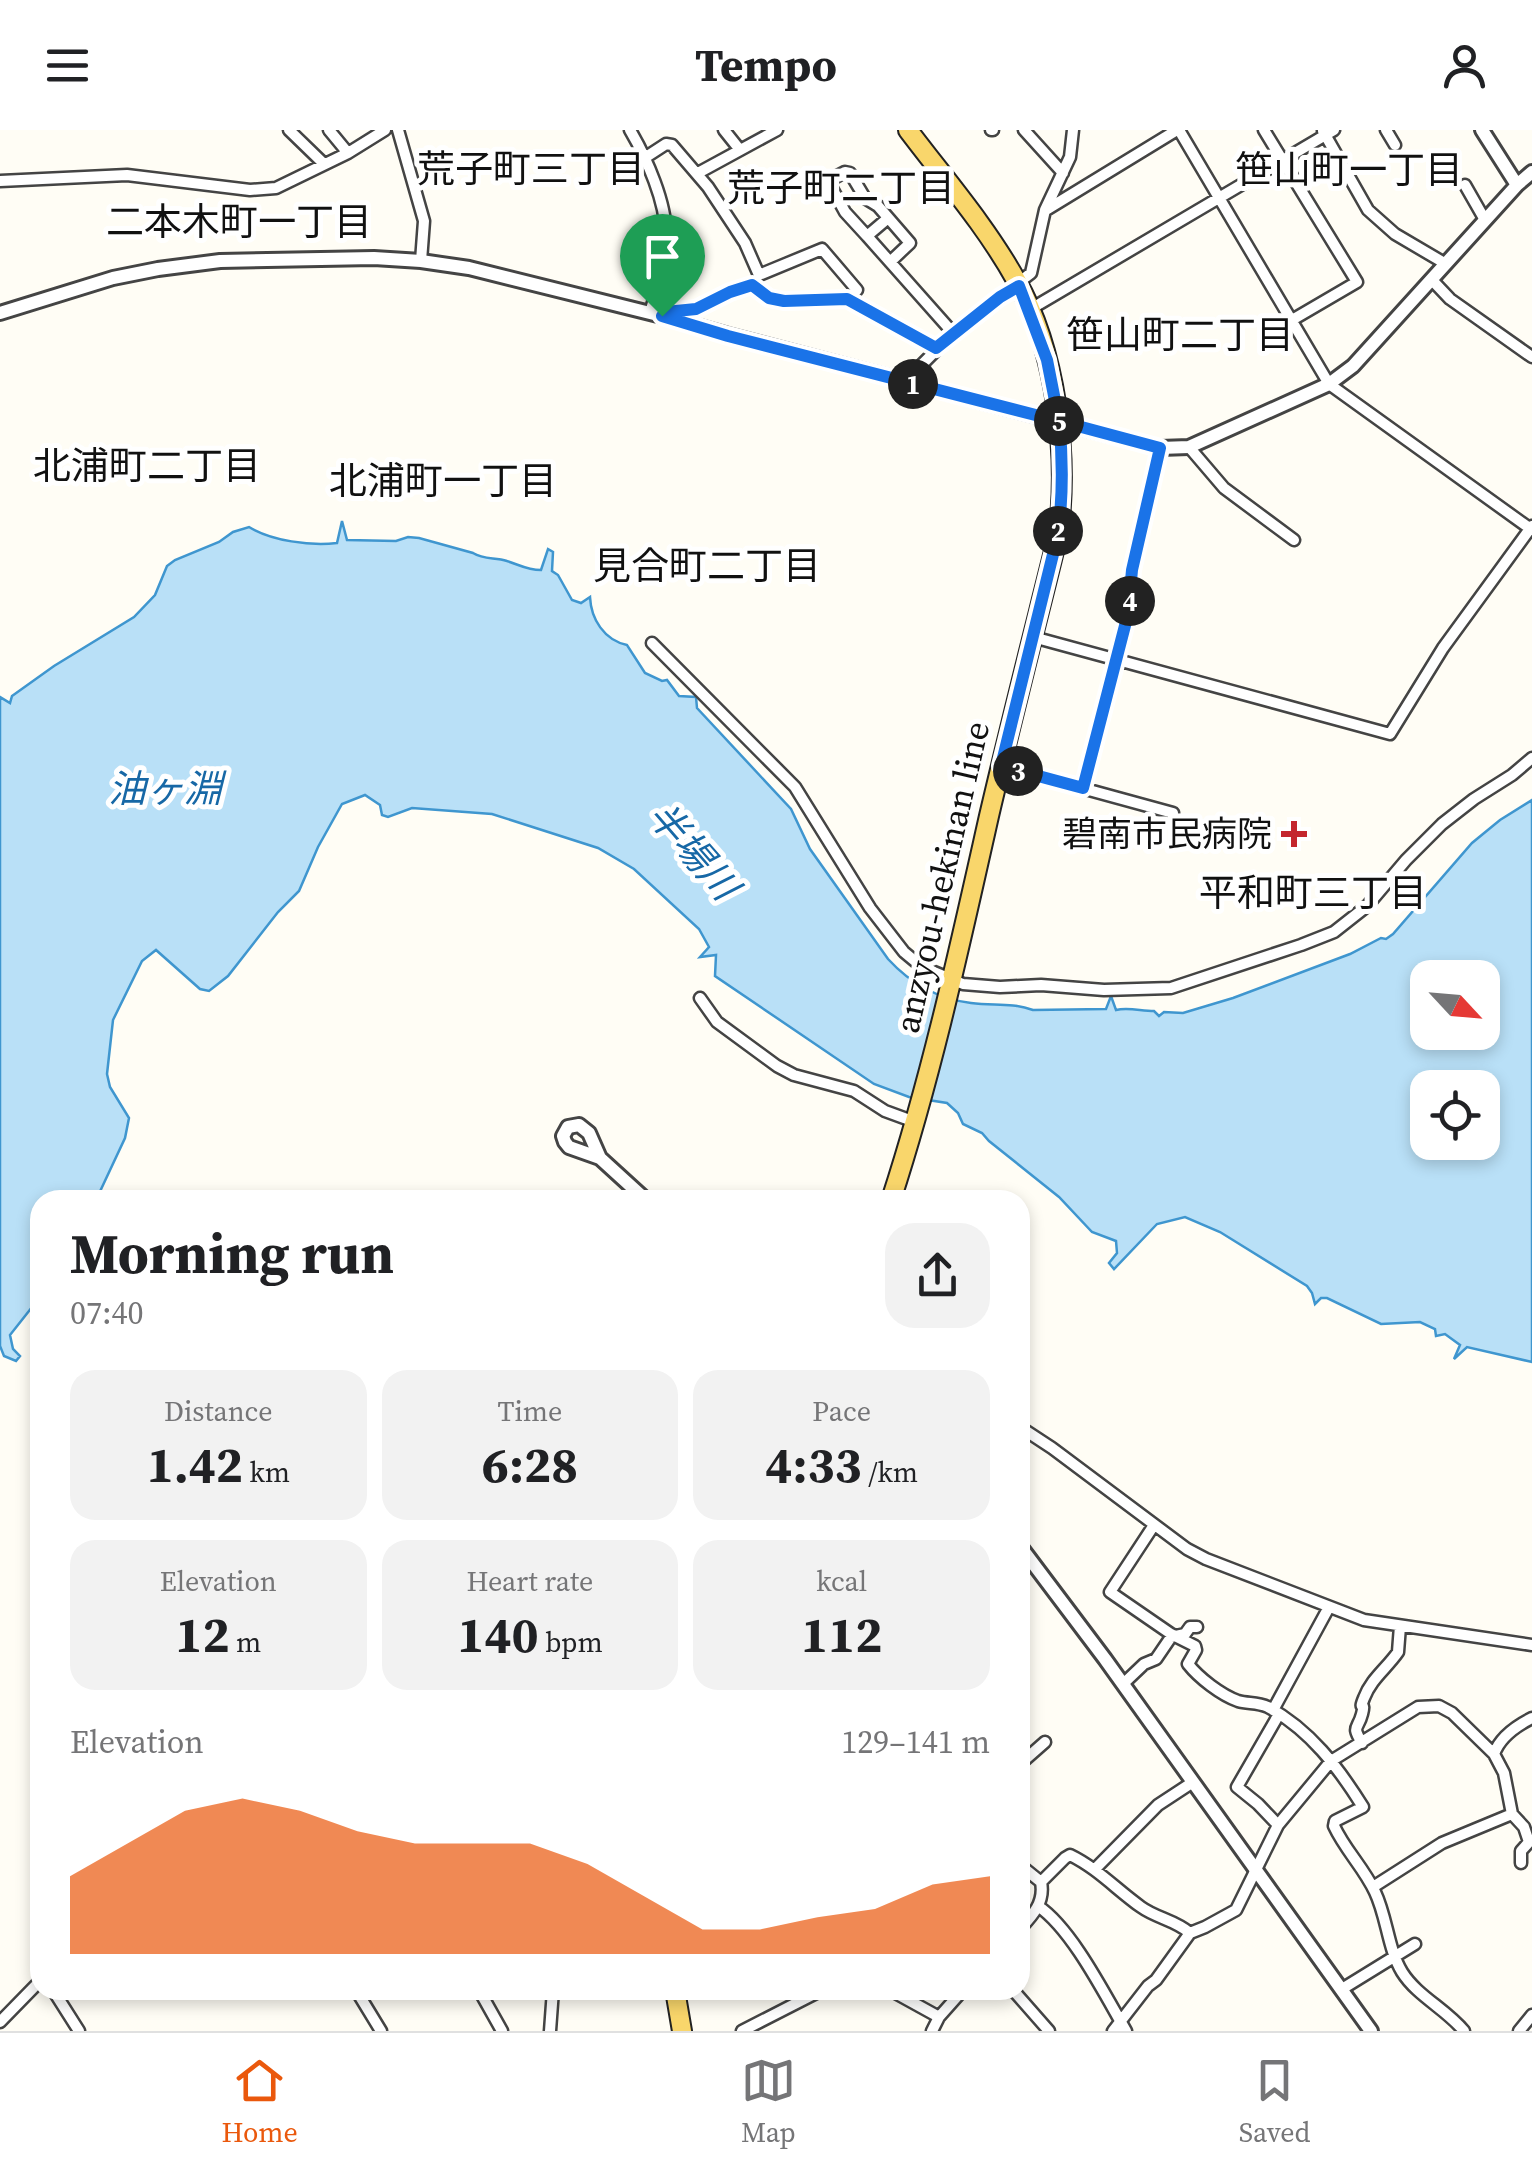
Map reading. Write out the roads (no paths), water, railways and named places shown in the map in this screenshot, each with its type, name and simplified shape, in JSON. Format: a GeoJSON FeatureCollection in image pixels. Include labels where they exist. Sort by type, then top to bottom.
{"type":"FeatureCollection","features":[{"type":"Feature","properties":{"kind":"main road","name":"anzyou-hekinan line"},"geometry":{"type":"LineString","coordinates":[[894,1190],[951,984],[1062,505],[1059,421],[1047,360],[1029,310],[991,241],[908,130]]}},
{"type":"Feature","properties":{"kind":"main road"},"geometry":{"type":"LineString","coordinates":[[677,2000],[682,2031]]}},
{"type":"Feature","properties":{"kind":"street"},"geometry":{"type":"LineString","coordinates":[[289,130],[323,163]]}},
{"type":"Feature","properties":{"kind":"street"},"geometry":{"type":"LineString","coordinates":[[329,130],[348,153]]}},
{"type":"Feature","properties":{"kind":"street"},"geometry":{"type":"LineString","coordinates":[[0,180],[126,175],[250,190],[276,188],[385,130]]}},
{"type":"Feature","properties":{"kind":"street"},"geometry":{"type":"LineString","coordinates":[[398,130],[424,221],[420,261]]}},
{"type":"Feature","properties":{"kind":"street"},"geometry":{"type":"LineString","coordinates":[[632,130],[646,157],[666,230],[656,314]]}},
{"type":"Feature","properties":{"kind":"street"},"geometry":{"type":"LineString","coordinates":[[724,130],[740,150]]}},
{"type":"Feature","properties":{"kind":"street"},"geometry":{"type":"LineString","coordinates":[[698,173],[777,130]]}},
{"type":"Feature","properties":{"kind":"street"},"geometry":{"type":"LineString","coordinates":[[1024,130],[1063,174]]}},
{"type":"Feature","properties":{"kind":"street"},"geometry":{"type":"LineString","coordinates":[[905,382],[936,348],[1031,273],[1046,210],[1070,157],[1073,130]]}},
{"type":"Feature","properties":{"kind":"street"},"geometry":{"type":"LineString","coordinates":[[1033,637],[1390,734],[1443,648],[1531,528],[1329,384],[1178,130],[1046,210]]}},
{"type":"Feature","properties":{"kind":"street"},"geometry":{"type":"LineString","coordinates":[[1264,130],[1356,282],[1292,320]]}},
{"type":"Feature","properties":{"kind":"street"},"geometry":{"type":"LineString","coordinates":[[1386,130],[1395,145]]}},
{"type":"Feature","properties":{"kind":"street"},"geometry":{"type":"LineString","coordinates":[[0,314],[113,278],[220,261],[420,261],[469,268],[656,314],[1160,448],[1189,448],[1329,384],[1352,366],[1527,179],[1482,130]]}},
{"type":"Feature","properties":{"kind":"street"},"geometry":{"type":"LineString","coordinates":[[1029,310],[1327,132],[1368,210],[1395,234],[1446,264]]}},
{"type":"Feature","properties":{"kind":"street"},"geometry":{"type":"LineString","coordinates":[[646,157],[669,144],[698,173],[746,243],[757,274],[822,250],[857,290],[847,299]]}},
{"type":"Feature","properties":{"kind":"street"},"geometry":{"type":"LineString","coordinates":[[890,262],[910,243],[878,206],[864,198],[850,173],[828,181],[844,212],[954,334]]}},
{"type":"Feature","properties":{"kind":"street"},"geometry":{"type":"LineString","coordinates":[[1464,185],[1486,220]]}},
{"type":"Feature","properties":{"kind":"street"},"geometry":{"type":"LineString","coordinates":[[867,236],[887,219]]}},
{"type":"Feature","properties":{"kind":"street"},"geometry":{"type":"LineString","coordinates":[[1432,280],[1450,299],[1532,357]]}},
{"type":"Feature","properties":{"kind":"street"},"geometry":{"type":"LineString","coordinates":[[656,314],[696,309],[752,285],[769,298],[784,301],[847,299],[936,348]]}},
{"type":"Feature","properties":{"kind":"street"},"geometry":{"type":"LineString","coordinates":[[1083,788],[1128,614],[1132,570],[1160,448]]}},
{"type":"Feature","properties":{"kind":"street"},"geometry":{"type":"LineString","coordinates":[[1189,448],[1224,488],[1294,540]]}},
{"type":"Feature","properties":{"kind":"street"},"geometry":{"type":"LineString","coordinates":[[652,643],[795,787],[870,908],[904,952],[951,984],[1104,990],[1171,988],[1302,945],[1334,932],[1368,906],[1442,824],[1532,758]]}},
{"type":"Feature","properties":{"kind":"street"},"geometry":{"type":"LineString","coordinates":[[1001,766],[1172,813]]}},
{"type":"Feature","properties":{"kind":"street"},"geometry":{"type":"LineString","coordinates":[[700,998],[717,1022],[776,1066],[854,1092],[885,1111],[915,1122]]}},
{"type":"Feature","properties":{"kind":"street"},"geometry":{"type":"LineString","coordinates":[[600,1158],[635,1190]]}},
{"type":"Feature","properties":{"kind":"street"},"geometry":{"type":"LineString","coordinates":[[1030,1434],[1196,1555],[1364,1620],[1532,1645]]}},
{"type":"Feature","properties":{"kind":"street"},"geometry":{"type":"LineString","coordinates":[[1154,1525],[1110,1592],[1195,1646],[1188,1664],[1194,1671],[1234,1699],[1255,1702],[1293,1722],[1331,1761],[1363,1807],[1335,1821],[1334,1826],[1373,1887],[1402,1973],[1464,2031]]}},
{"type":"Feature","properties":{"kind":"street"},"geometry":{"type":"LineString","coordinates":[[1030,1559],[1371,2031]]}},
{"type":"Feature","properties":{"kind":"street"},"geometry":{"type":"LineString","coordinates":[[1278,1826],[1237,1787],[1329,1607]]}},
{"type":"Feature","properties":{"kind":"street"},"geometry":{"type":"LineString","coordinates":[[1362,1743],[1355,1725],[1363,1712],[1362,1701],[1380,1670],[1398,1652],[1400,1626]]}},
{"type":"Feature","properties":{"kind":"street"},"geometry":{"type":"LineString","coordinates":[[1123,1684],[1144,1664],[1152,1662],[1172,1637],[1197,1627]]}},
{"type":"Feature","properties":{"kind":"street"},"geometry":{"type":"LineString","coordinates":[[1038,1906],[1052,1918],[1088,1966],[1119,2028],[1190,1933],[1236,1910],[1278,1826],[1331,1761],[1418,1707],[1433,1706],[1452,1713],[1494,1754],[1504,1773],[1512,1814],[1531,1842],[1520,1851],[1521,1862]]}},
{"type":"Feature","properties":{"kind":"street"},"geometry":{"type":"LineString","coordinates":[[1494,1754],[1508,1733],[1532,1718]]}},
{"type":"Feature","properties":{"kind":"street"},"geometry":{"type":"LineString","coordinates":[[1030,1755],[1045,1742]]}},
{"type":"Feature","properties":{"kind":"street"},"geometry":{"type":"LineString","coordinates":[[1095,1870],[1158,1805],[1193,1782]]}},
{"type":"Feature","properties":{"kind":"street"},"geometry":{"type":"LineString","coordinates":[[1373,1887],[1442,1842],[1512,1814]]}},
{"type":"Feature","properties":{"kind":"street"},"geometry":{"type":"LineString","coordinates":[[1041,1882],[1068,1856],[1075,1857],[1141,1907],[1190,1933]]}},
{"type":"Feature","properties":{"kind":"street"},"geometry":{"type":"LineString","coordinates":[[1030,1873],[1041,1882],[1042,1890],[1038,1906],[1030,1916]]}},
{"type":"Feature","properties":{"kind":"street"},"geometry":{"type":"LineString","coordinates":[[1342,1989],[1415,1944]]}},
{"type":"Feature","properties":{"kind":"street"},"geometry":{"type":"LineString","coordinates":[[0,2022],[30,1991]]}},
{"type":"Feature","properties":{"kind":"street"},"geometry":{"type":"LineString","coordinates":[[59,2000],[79,2031]]}},
{"type":"Feature","properties":{"kind":"street"},"geometry":{"type":"LineString","coordinates":[[362,2000],[381,2031]]}},
{"type":"Feature","properties":{"kind":"street"},"geometry":{"type":"LineString","coordinates":[[485,2000],[502,2031]]}},
{"type":"Feature","properties":{"kind":"street"},"geometry":{"type":"LineString","coordinates":[[550,2031],[553,2000]]}},
{"type":"Feature","properties":{"kind":"street"},"geometry":{"type":"LineString","coordinates":[[742,2031],[802,2000]]}},
{"type":"Feature","properties":{"kind":"street"},"geometry":{"type":"LineString","coordinates":[[908,2000],[939,2017]]}},
{"type":"Feature","properties":{"kind":"street"},"geometry":{"type":"LineString","coordinates":[[932,2031],[954,2000]]}},
{"type":"Feature","properties":{"kind":"street"},"geometry":{"type":"LineString","coordinates":[[1022,2000],[1049,2031]]}},
{"type":"Feature","properties":{"kind":"street"},"geometry":{"type":"LineString","coordinates":[[1519,2031],[1532,2015]]}},
{"type":"Feature","properties":{"kind":"water","name":"油ヶ淵"},"geometry":{"type":"Polygon","coordinates":[[[342,521],[347,540],[419,538],[532,569],[541,570],[548,549],[553,552],[552,571],[572,600],[581,603],[590,597],[600,627],[627,645],[645,673],[667,680],[679,696],[696,697],[697,708],[791,809],[810,849],[888,959],[925,988],[959,1001],[1033,1010],[1106,1009],[1111,996],[1116,1010],[1154,1011],[1159,1016],[1233,998],[1386,939],[1472,843],[1532,800],[1532,1362],[1467,1347],[1454,1359],[1460,1345],[1445,1334],[1436,1336],[1435,1329],[1420,1322],[1381,1324],[1327,1298],[1315,1304],[1307,1286],[1220,1232],[1185,1217],[1157,1224],[1114,1269],[1109,1263],[1117,1253],[1116,1241],[1092,1232],[1059,1197],[982,1133],[963,1124],[947,1103],[909,1097],[874,1084],[715,976],[716,955],[700,957],[709,947],[699,929],[634,869],[598,848],[492,814],[412,808],[388,817],[382,815],[380,805],[365,795],[342,804],[299,891],[228,976],[209,991],[200,989],[156,950],[142,961],[113,1020],[107,1074],[110,1087],[129,1118],[125,1138],[101,1190],[30,1190],[30,1310],[10,1335],[13,1349],[20,1356],[16,1361],[4,1356],[0,1346],[0,697],[10,703],[12,696],[54,666],[134,617],[155,595],[167,566],[175,560],[249,527],[292,541],[337,543],[342,521]]]}},
{"type":"Feature","properties":{"kind":"place","name":"碧南市民病院"},"geometry":{"type":"Point","coordinates":[1294,834]}},
{"type":"Feature","properties":{"kind":"district","name":"荒子町三丁目"},"geometry":{"type":"Point","coordinates":[531,169]}},
{"type":"Feature","properties":{"kind":"district","name":"笹山町一丁目"},"geometry":{"type":"Point","coordinates":[1349,170]}},
{"type":"Feature","properties":{"kind":"district","name":"荒子町二丁目"},"geometry":{"type":"Point","coordinates":[841,188]}},
{"type":"Feature","properties":{"kind":"district","name":"二本木町一丁目"},"geometry":{"type":"Point","coordinates":[239,222]}},
{"type":"Feature","properties":{"kind":"district","name":"笹山町二丁目"},"geometry":{"type":"Point","coordinates":[1180,335]}},
{"type":"Feature","properties":{"kind":"district","name":"北浦町二丁目"},"geometry":{"type":"Point","coordinates":[147,466]}},
{"type":"Feature","properties":{"kind":"district","name":"北浦町一丁目"},"geometry":{"type":"Point","coordinates":[443,481]}},
{"type":"Feature","properties":{"kind":"district","name":"見合町二丁目"},"geometry":{"type":"Point","coordinates":[707,566]}},
{"type":"Feature","properties":{"kind":"district","name":"平和町三丁目"},"geometry":{"type":"Point","coordinates":[1313,893]}},
{"type":"Feature","properties":{"kind":"water label","name":"半場川"},"geometry":{"type":"Point","coordinates":[693,851]}}]}
